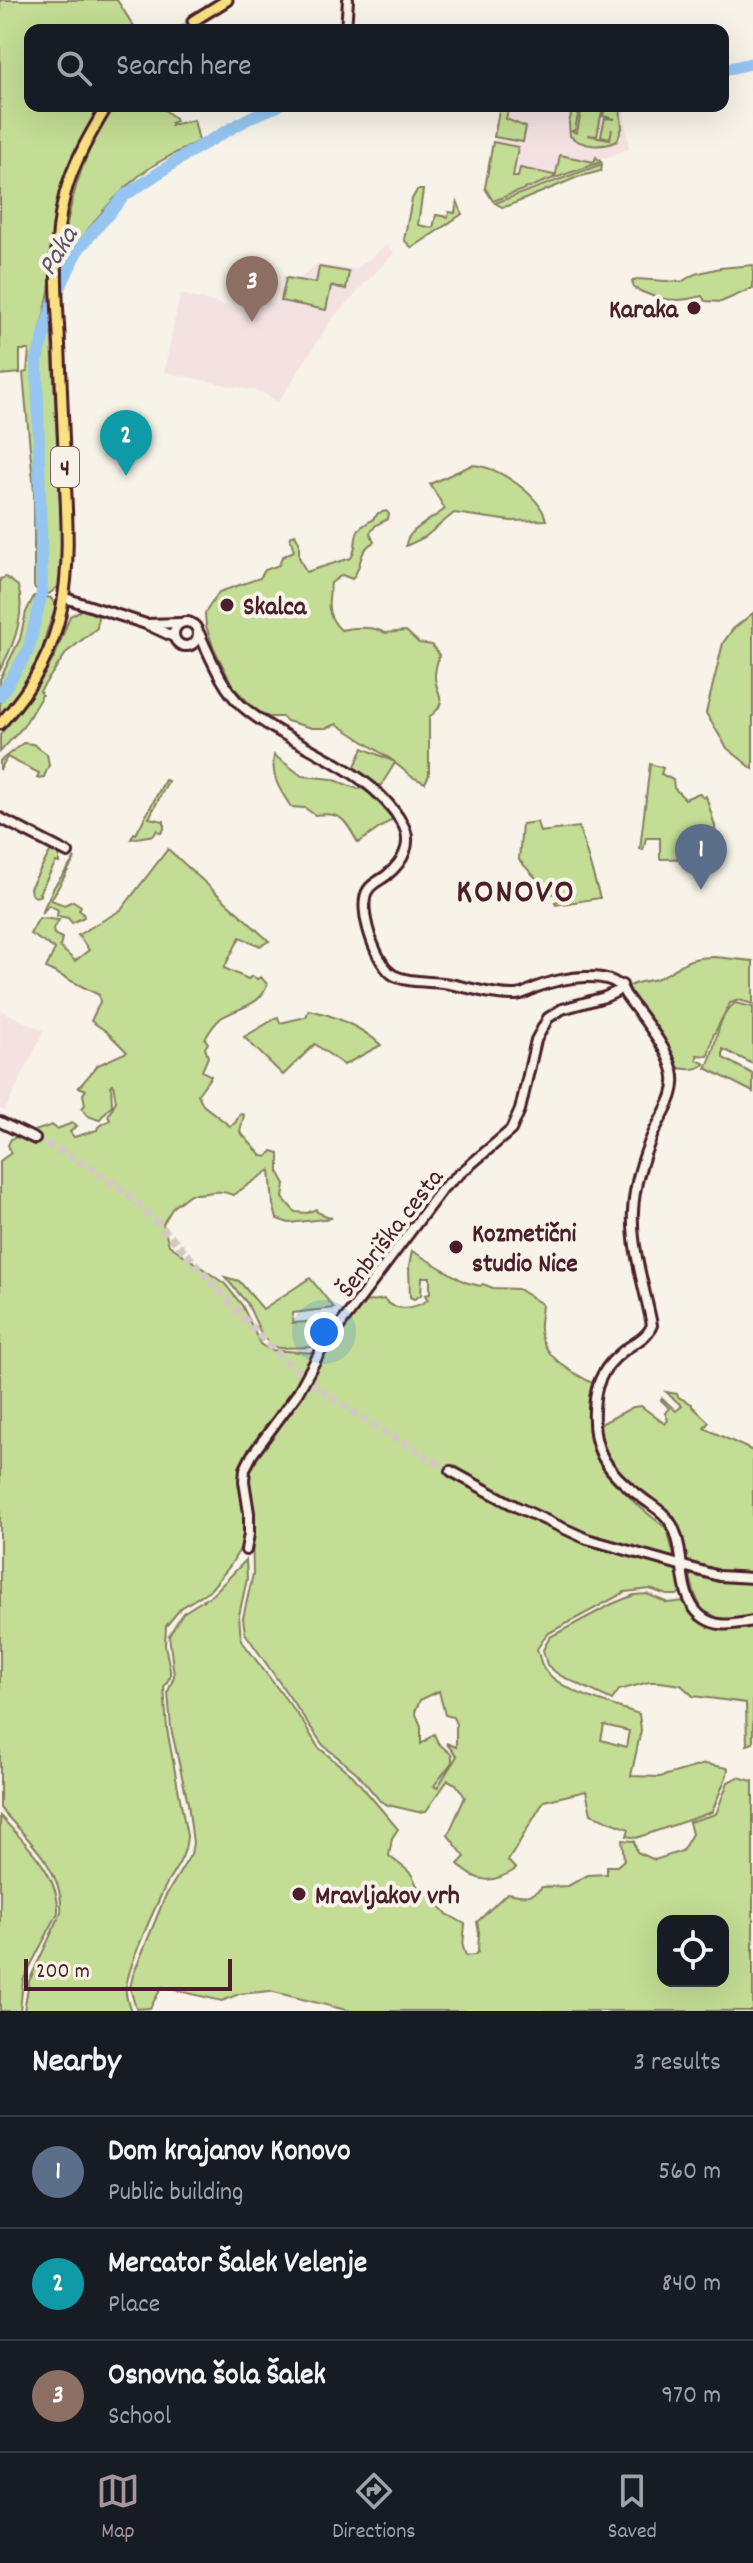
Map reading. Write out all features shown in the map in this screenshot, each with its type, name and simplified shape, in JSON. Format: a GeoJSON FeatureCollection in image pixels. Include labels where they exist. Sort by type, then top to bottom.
{"type":"FeatureCollection","features":[{"type":"Feature","properties":{"kind":"main road"},"geometry":{"type":"LineString","coordinates":[[193,21],[227,0]]}},
{"type":"Feature","properties":{"kind":"main road","name":"4"},"geometry":{"type":"LineString","coordinates":[[0,724],[19,703],[41,669],[57,630],[65,598],[68,540],[57,260],[65,194],[90,134],[103,112]]}},
{"type":"Feature","properties":{"kind":"street"},"geometry":{"type":"LineString","coordinates":[[346,24],[348,0]]}},
{"type":"Feature","properties":{"kind":"street"},"geometry":{"type":"LineString","coordinates":[[65,598],[146,624],[211,658]]}},
{"type":"Feature","properties":{"kind":"street"},"geometry":{"type":"LineString","coordinates":[[174,637],[177,626],[183,622]]}},
{"type":"Feature","properties":{"kind":"street"},"geometry":{"type":"LineString","coordinates":[[146,624],[193,624],[241,705],[342,767],[387,804],[403,825],[408,840],[402,860],[367,890],[364,903],[378,960],[387,972],[404,980],[443,983],[514,996],[548,983],[588,977],[613,979],[622,985],[659,1043],[672,1067],[674,1090],[652,1135],[633,1211],[652,1325],[649,1333],[619,1354],[603,1373],[595,1399],[594,1425],[598,1453],[624,1484],[662,1512],[673,1526],[689,1602],[702,1617],[724,1626],[753,1621]]}},
{"type":"Feature","properties":{"kind":"street"},"geometry":{"type":"LineString","coordinates":[[188,646],[195,643],[199,633]]}},
{"type":"Feature","properties":{"kind":"street"},"geometry":{"type":"LineString","coordinates":[[0,818],[68,853]]}},
{"type":"Feature","properties":{"kind":"street","name":"Šenbriška cesta"},"geometry":{"type":"LineString","coordinates":[[246,1550],[249,1513],[245,1469],[297,1394],[320,1352],[443,1188],[511,1130],[520,1110],[536,1040],[548,1018],[562,1009],[605,997],[622,985]]}},
{"type":"Feature","properties":{"kind":"street"},"geometry":{"type":"LineString","coordinates":[[0,1122],[35,1139]]}},
{"type":"Feature","properties":{"kind":"street"},"geometry":{"type":"LineString","coordinates":[[451,1471],[517,1507],[587,1539],[719,1576],[753,1578]]}},
{"type":"Feature","properties":{"kind":"shaded area"},"geometry":{"type":"Polygon","coordinates":[[[500,112],[625,112],[629,149],[554,177],[490,165],[500,112]]]}},
{"type":"Feature","properties":{"kind":"shaded area"},"geometry":{"type":"Polygon","coordinates":[[[387,245],[394,253],[332,319],[278,403],[264,393],[164,372],[180,294],[247,310],[250,298],[277,304],[283,275],[301,278],[315,265],[356,269],[387,245]]]}},
{"type":"Feature","properties":{"kind":"shaded area"},"geometry":{"type":"Polygon","coordinates":[[[0,1010],[44,1031],[5,1111],[0,1109],[0,1010]]]}},
{"type":"Feature","properties":{"kind":"green space"},"geometry":{"type":"Polygon","coordinates":[[[0,0],[117,0],[132,24],[24,24],[24,112],[98,112],[69,171],[35,356],[39,592],[34,587],[34,492],[23,373],[27,372],[29,350],[20,350],[20,373],[0,375],[0,0]]]}},
{"type":"Feature","properties":{"kind":"green space"},"geometry":{"type":"Polygon","coordinates":[[[109,112],[167,112],[176,121],[171,125],[194,120],[199,141],[154,165],[126,187],[91,226],[61,268],[71,204],[83,165],[109,112]]]}},
{"type":"Feature","properties":{"kind":"green space"},"geometry":{"type":"Polygon","coordinates":[[[499,112],[508,112],[506,119],[526,127],[523,142],[494,137],[499,112]]]}},
{"type":"Feature","properties":{"kind":"green space"},"geometry":{"type":"Polygon","coordinates":[[[572,112],[579,112],[575,130],[572,131],[577,133],[581,112],[602,112],[597,136],[587,135],[610,139],[612,129],[610,138],[601,136],[605,118],[615,119],[603,116],[604,112],[621,112],[622,128],[617,141],[593,145],[570,136],[572,112]]]}},
{"type":"Feature","properties":{"kind":"green space"},"geometry":{"type":"Polygon","coordinates":[[[493,142],[518,147],[513,177],[518,177],[520,168],[554,175],[554,178],[493,201],[485,188],[493,142]]]}},
{"type":"Feature","properties":{"kind":"green space"},"geometry":{"type":"Polygon","coordinates":[[[560,155],[594,162],[596,157],[601,162],[555,178],[560,155]]]}},
{"type":"Feature","properties":{"kind":"green space"},"geometry":{"type":"Polygon","coordinates":[[[602,164],[601,171],[578,177],[508,206],[495,203],[602,164]]]}},
{"type":"Feature","properties":{"kind":"green space"},"geometry":{"type":"Polygon","coordinates":[[[417,190],[423,190],[418,225],[433,228],[436,215],[448,217],[449,212],[455,213],[457,200],[462,214],[412,248],[404,240],[412,199],[417,190]]]}},
{"type":"Feature","properties":{"kind":"green space"},"geometry":{"type":"Polygon","coordinates":[[[753,265],[753,288],[721,302],[705,301],[702,296],[684,300],[660,298],[634,288],[632,281],[681,282],[695,274],[720,268],[753,265]]]}},
{"type":"Feature","properties":{"kind":"green space"},"geometry":{"type":"Polygon","coordinates":[[[319,267],[349,272],[346,289],[331,286],[326,310],[281,301],[286,278],[316,283],[319,267]]]}},
{"type":"Feature","properties":{"kind":"green space"},"geometry":{"type":"Polygon","coordinates":[[[51,319],[63,566],[59,586],[49,594],[46,593],[39,384],[51,319]]]}},
{"type":"Feature","properties":{"kind":"green space"},"geometry":{"type":"Polygon","coordinates":[[[472,465],[494,470],[527,492],[546,520],[511,521],[454,513],[425,537],[406,546],[415,530],[445,509],[430,484],[472,465]]]}},
{"type":"Feature","properties":{"kind":"green space"},"geometry":{"type":"Polygon","coordinates":[[[386,511],[388,519],[376,525],[370,533],[374,542],[362,554],[352,579],[342,575],[331,583],[330,614],[341,630],[406,631],[419,643],[432,645],[439,655],[435,681],[441,701],[429,717],[429,775],[425,783],[395,763],[380,787],[352,773],[363,748],[395,762],[337,724],[312,728],[282,717],[269,717],[255,709],[233,687],[213,646],[205,613],[219,592],[260,578],[265,570],[279,565],[282,557],[294,551],[290,537],[295,534],[299,542],[299,557],[306,572],[351,558],[360,528],[378,513],[386,511]]]}},
{"type":"Feature","properties":{"kind":"green space"},"geometry":{"type":"Polygon","coordinates":[[[6,577],[18,586],[21,607],[14,640],[0,670],[0,579],[6,577]]]}},
{"type":"Feature","properties":{"kind":"green space"},"geometry":{"type":"Polygon","coordinates":[[[34,596],[38,596],[26,647],[0,693],[0,679],[20,639],[26,612],[34,596]]]}},
{"type":"Feature","properties":{"kind":"green space"},"geometry":{"type":"Polygon","coordinates":[[[45,597],[51,598],[56,607],[40,660],[26,686],[0,719],[0,699],[17,676],[29,651],[45,597]]]}},
{"type":"Feature","properties":{"kind":"green space"},"geometry":{"type":"Polygon","coordinates":[[[83,609],[98,616],[97,628],[67,652],[40,691],[42,695],[23,727],[0,752],[0,735],[55,656],[70,616],[83,609]]]}},
{"type":"Feature","properties":{"kind":"green space"},"geometry":{"type":"Polygon","coordinates":[[[753,613],[753,769],[727,748],[706,713],[723,643],[733,629],[753,613]]]}},
{"type":"Feature","properties":{"kind":"green space"},"geometry":{"type":"Polygon","coordinates":[[[23,743],[33,744],[47,754],[49,765],[44,777],[37,778],[39,773],[7,757],[0,770],[0,761],[23,743]]]}},
{"type":"Feature","properties":{"kind":"green space"},"geometry":{"type":"Polygon","coordinates":[[[274,755],[302,776],[332,779],[358,789],[365,788],[394,818],[358,843],[346,823],[337,816],[315,815],[305,808],[291,807],[277,782],[274,755]]]}},
{"type":"Feature","properties":{"kind":"green space"},"geometry":{"type":"Polygon","coordinates":[[[650,764],[663,768],[661,774],[673,780],[674,788],[685,799],[699,793],[703,798],[706,796],[715,826],[716,858],[660,859],[660,838],[646,838],[643,850],[640,849],[650,764]]]}},
{"type":"Feature","properties":{"kind":"green space"},"geometry":{"type":"Polygon","coordinates":[[[165,780],[168,781],[149,818],[164,821],[164,829],[161,833],[157,830],[154,835],[131,839],[136,834],[165,780]]]}},
{"type":"Feature","properties":{"kind":"green space"},"geometry":{"type":"Polygon","coordinates":[[[537,822],[540,832],[579,827],[600,898],[556,905],[555,902],[565,899],[563,893],[551,894],[519,860],[522,824],[537,822]]]}},
{"type":"Feature","properties":{"kind":"green space"},"geometry":{"type":"Polygon","coordinates":[[[168,849],[269,941],[260,946],[240,937],[224,968],[248,979],[261,977],[267,984],[260,997],[221,1018],[208,1033],[205,1048],[208,1057],[202,1071],[211,1076],[198,1094],[203,1105],[230,1126],[240,1114],[244,1115],[240,1132],[262,1156],[267,1157],[272,1151],[279,1153],[279,1173],[285,1184],[283,1198],[295,1212],[307,1213],[316,1209],[332,1218],[289,1223],[277,1219],[270,1170],[233,1195],[216,1192],[190,1194],[173,1207],[163,1224],[169,1245],[225,1284],[242,1305],[260,1344],[270,1350],[315,1353],[296,1393],[244,1464],[247,1518],[244,1542],[211,1589],[181,1608],[166,1626],[165,1645],[170,1670],[164,1687],[167,1729],[187,1836],[182,1857],[142,1936],[128,1976],[126,1990],[131,2011],[24,2011],[29,1981],[61,1913],[61,1897],[42,1856],[0,1808],[0,1161],[11,1153],[8,1145],[11,1139],[52,1125],[57,1129],[72,1123],[77,1126],[70,1132],[74,1137],[97,1130],[110,1120],[108,1116],[116,1101],[113,1084],[112,1105],[99,1120],[88,1116],[82,1108],[86,1090],[79,1087],[98,1065],[127,1052],[91,1021],[100,1002],[99,995],[46,968],[55,949],[30,934],[39,918],[59,920],[53,929],[54,934],[62,938],[60,947],[75,961],[89,950],[78,935],[121,910],[168,849]]]}},
{"type":"Feature","properties":{"kind":"green space"},"geometry":{"type":"Polygon","coordinates":[[[51,850],[59,853],[59,863],[56,862],[39,893],[41,895],[36,897],[31,894],[30,888],[51,850]]]}},
{"type":"Feature","properties":{"kind":"green space"},"geometry":{"type":"Polygon","coordinates":[[[75,858],[51,900],[64,905],[73,901],[81,906],[79,910],[84,917],[72,923],[68,918],[57,916],[58,910],[49,905],[41,914],[54,887],[75,858]]]}},
{"type":"Feature","properties":{"kind":"green space"},"geometry":{"type":"Polygon","coordinates":[[[715,957],[753,961],[753,1004],[739,1000],[730,1003],[713,1036],[708,1056],[697,1055],[697,1060],[705,1064],[691,1069],[676,1067],[627,988],[656,979],[688,961],[715,957]]]}},
{"type":"Feature","properties":{"kind":"green space"},"geometry":{"type":"Polygon","coordinates":[[[735,1003],[753,1007],[753,1064],[723,1049],[723,1058],[753,1074],[753,1092],[706,1068],[723,1017],[735,1003]]]}},
{"type":"Feature","properties":{"kind":"green space"},"geometry":{"type":"Polygon","coordinates":[[[309,1010],[348,1023],[381,1045],[344,1065],[315,1044],[283,1075],[244,1037],[278,1017],[280,1023],[306,1017],[309,1010]]]}},
{"type":"Feature","properties":{"kind":"green space"},"geometry":{"type":"Polygon","coordinates":[[[412,1251],[465,1282],[518,1289],[542,1304],[540,1330],[547,1349],[560,1363],[594,1384],[590,1425],[595,1454],[635,1503],[667,1529],[683,1590],[677,1595],[650,1589],[625,1592],[547,1634],[537,1649],[543,1667],[561,1684],[639,1714],[641,1730],[631,1776],[660,1777],[705,1764],[728,1768],[712,1812],[636,1838],[627,1836],[629,1829],[591,1814],[586,1791],[544,1801],[508,1861],[516,1869],[493,1879],[479,1878],[458,1864],[465,1857],[448,1835],[465,1797],[456,1784],[448,1780],[426,1811],[418,1812],[380,1801],[357,1773],[323,1745],[245,1633],[243,1618],[253,1574],[252,1517],[247,1481],[253,1457],[278,1428],[327,1347],[365,1302],[384,1299],[394,1306],[405,1308],[428,1300],[425,1295],[430,1294],[430,1277],[422,1277],[421,1295],[414,1299],[410,1297],[412,1251]],[[439,1691],[420,1700],[415,1712],[421,1726],[421,1744],[434,1734],[438,1743],[452,1755],[452,1762],[434,1786],[437,1788],[457,1756],[446,1743],[456,1747],[456,1724],[453,1717],[445,1715],[439,1691]],[[604,1725],[601,1740],[626,1747],[629,1731],[604,1725]]]}},
{"type":"Feature","properties":{"kind":"green space"},"geometry":{"type":"Polygon","coordinates":[[[225,1277],[239,1281],[263,1309],[310,1278],[334,1308],[293,1313],[292,1323],[337,1320],[320,1337],[319,1347],[278,1348],[262,1335],[247,1303],[225,1277]]]}},
{"type":"Feature","properties":{"kind":"green space"},"geometry":{"type":"Polygon","coordinates":[[[666,1392],[677,1394],[692,1404],[709,1422],[704,1428],[753,1451],[753,1617],[723,1620],[702,1610],[694,1592],[677,1522],[652,1510],[601,1454],[597,1426],[633,1407],[641,1406],[665,1424],[668,1420],[665,1413],[669,1408],[662,1398],[676,1411],[682,1406],[666,1392]]]}},
{"type":"Feature","properties":{"kind":"green space"},"geometry":{"type":"Polygon","coordinates":[[[246,1560],[247,1579],[239,1615],[241,1640],[303,1722],[318,1747],[353,1776],[398,1829],[392,1838],[389,1856],[409,1872],[419,1889],[429,1893],[447,1914],[465,1924],[463,1947],[466,1956],[478,1952],[477,1922],[507,1893],[529,1895],[542,1887],[568,1886],[588,1875],[607,1874],[607,1866],[617,1866],[624,1860],[622,1840],[634,1841],[637,1852],[655,1860],[682,1851],[692,1834],[689,1822],[716,1814],[728,1782],[738,1777],[753,1781],[753,2011],[350,2011],[270,1991],[239,1994],[222,2001],[162,1987],[150,2008],[136,2009],[130,1988],[133,1975],[165,1897],[191,1854],[193,1843],[188,1803],[171,1728],[168,1692],[174,1676],[169,1635],[183,1613],[213,1594],[246,1560]]]}},
{"type":"Feature","properties":{"kind":"green space"},"geometry":{"type":"Polygon","coordinates":[[[647,1594],[668,1603],[684,1601],[696,1618],[713,1626],[753,1626],[753,1743],[747,1745],[746,1703],[693,1696],[681,1685],[660,1682],[619,1690],[612,1700],[559,1675],[547,1665],[543,1650],[550,1637],[612,1604],[634,1595],[647,1594]]]}},
{"type":"Feature","properties":{"kind":"green space"},"geometry":{"type":"Polygon","coordinates":[[[0,1816],[39,1860],[57,1899],[58,1913],[23,1980],[20,2011],[0,2011],[0,1816]]]}},
{"type":"Feature","properties":{"kind":"waterway","name":"Paka"},"geometry":{"type":"LineString","coordinates":[[729,69],[753,63]]}},
{"type":"Feature","properties":{"kind":"waterway","name":"Paka"},"geometry":{"type":"LineString","coordinates":[[0,696],[28,651],[42,592],[37,360],[53,303],[77,251],[124,196],[190,152],[263,112]]}},
{"type":"Feature","properties":{"kind":"tunnel"},"geometry":{"type":"LineString","coordinates":[[189,24],[193,21]]}},
{"type":"Feature","properties":{"kind":"tunnel"},"geometry":{"type":"LineString","coordinates":[[35,1139],[94,1170],[134,1200],[258,1334],[295,1369],[360,1416],[451,1471]]}},
{"type":"Feature","properties":{"kind":"place","name":"Karaka"},"geometry":{"type":"Point","coordinates":[694,308]}},
{"type":"Feature","properties":{"kind":"place","name":"Osnovna šola Šalek"},"geometry":{"type":"Point","coordinates":[252,322]}},
{"type":"Feature","properties":{"kind":"place","name":"Mercator Šalek Velenje"},"geometry":{"type":"Point","coordinates":[126,476]}},
{"type":"Feature","properties":{"kind":"place","name":"Skalca"},"geometry":{"type":"Point","coordinates":[227,605]}},
{"type":"Feature","properties":{"kind":"place","name":"Dom krajanov Konovo"},"geometry":{"type":"Point","coordinates":[701,890]}},
{"type":"Feature","properties":{"kind":"place","name":"Kozmetični studio Nice"},"geometry":{"type":"Point","coordinates":[456,1247]}},
{"type":"Feature","properties":{"kind":"place","name":"Mravljakov vrh"},"geometry":{"type":"Point","coordinates":[299,1894]}},
{"type":"Feature","properties":{"kind":"district","name":"KONOVO"},"geometry":{"type":"Point","coordinates":[516,889]}}]}
